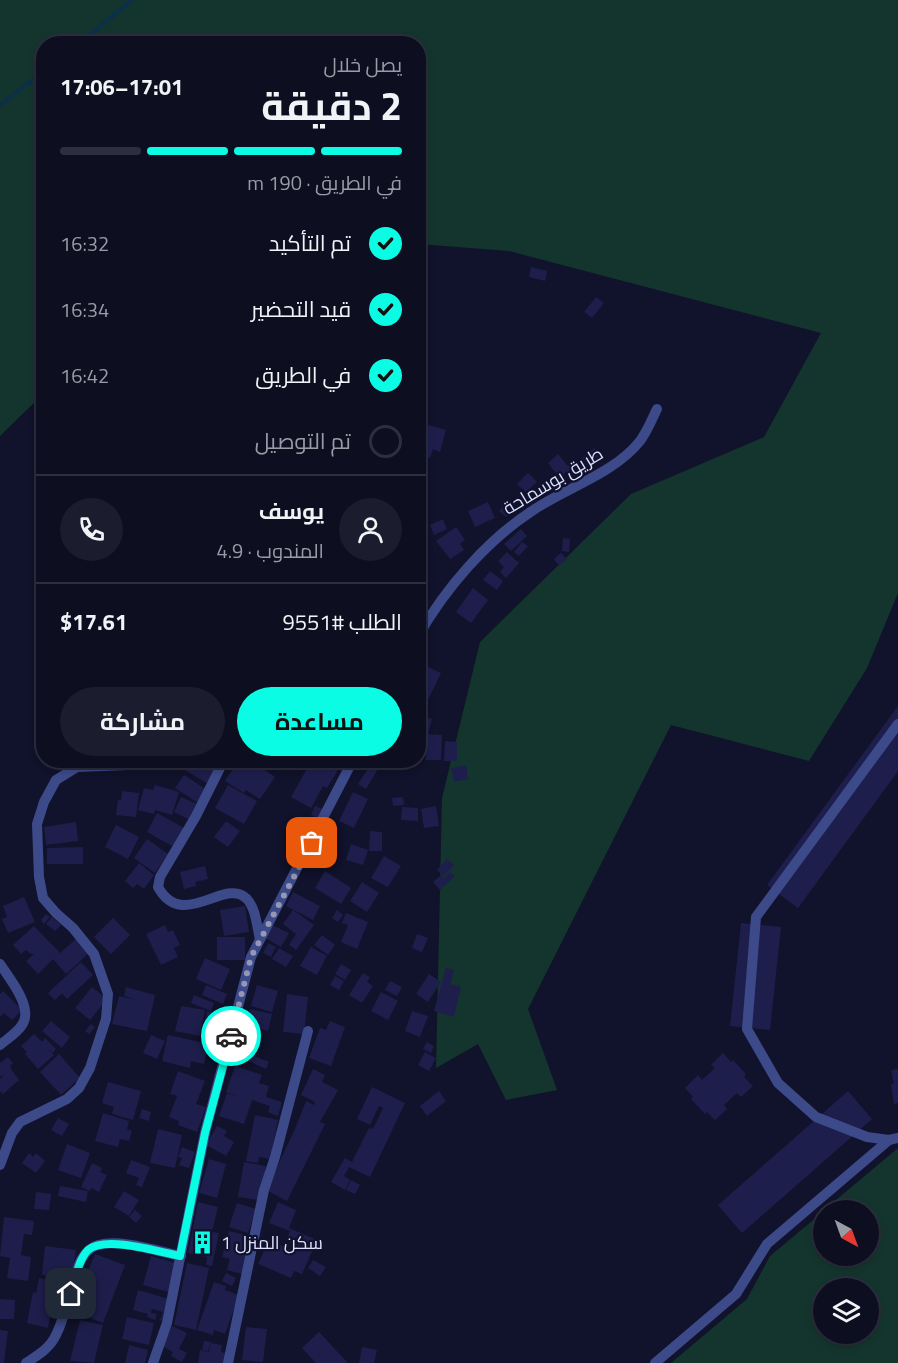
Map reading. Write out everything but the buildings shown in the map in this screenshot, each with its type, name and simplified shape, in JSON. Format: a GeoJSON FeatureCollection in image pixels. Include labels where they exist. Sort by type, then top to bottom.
{"type":"FeatureCollection","features":[{"type":"Feature","properties":{"kind":"street","name":"طريق بوسماحة"},"geometry":{"type":"LineString","coordinates":[[426,625],[463,573],[503,531],[533,509],[618,461],[640,441],[657,409]]}},
{"type":"Feature","properties":{"kind":"street"},"geometry":{"type":"LineString","coordinates":[[894,1139],[867,1137],[816,1118],[778,1083],[747,1029],[756,917],[898,724]]}},
{"type":"Feature","properties":{"kind":"street"},"geometry":{"type":"LineString","coordinates":[[0,1165],[12,1133],[20,1122],[67,1100],[80,1088],[90,1068],[106,1019],[108,994],[94,954],[73,928],[43,898],[39,877],[37,824],[44,802],[56,780],[74,768]]}},
{"type":"Feature","properties":{"kind":"street"},"geometry":{"type":"LineString","coordinates":[[220,768],[196,816],[160,877],[158,887],[164,897],[173,904],[187,905],[234,892],[245,897],[252,907],[260,939]]}},
{"type":"Feature","properties":{"kind":"street"},"geometry":{"type":"LineString","coordinates":[[153,1363],[167,1323],[205,1133],[251,957],[349,768]]}},
{"type":"Feature","properties":{"kind":"street"},"geometry":{"type":"LineString","coordinates":[[0,964],[21,995],[26,1014],[23,1024],[0,1045]]}},
{"type":"Feature","properties":{"kind":"street"},"geometry":{"type":"LineString","coordinates":[[228,1363],[264,1190],[276,1157],[308,1031]]}},
{"type":"Feature","properties":{"kind":"street"},"geometry":{"type":"LineString","coordinates":[[655,1363],[736,1294],[767,1244],[894,1139]]}},
{"type":"Feature","properties":{"kind":"street"},"geometry":{"type":"LineString","coordinates":[[26,1363],[43,1353],[55,1337],[66,1311],[81,1260],[88,1250],[97,1245],[115,1243],[180,1256]]}},
{"type":"Feature","properties":{"kind":"green space"},"geometry":{"type":"Polygon","coordinates":[[[0,0],[898,0],[898,593],[867,668],[809,761],[671,725],[528,1009],[557,1090],[506,1100],[478,1044],[436,1068],[442,798],[480,642],[631,494],[764,437],[821,333],[509,251],[426,245],[426,36],[36,36],[36,401],[0,436],[0,0]]]}},
{"type":"Feature","properties":{"kind":"green space"},"geometry":{"type":"Polygon","coordinates":[[[898,1148],[898,1363],[671,1363],[747,1299],[770,1256],[813,1220],[813,1266],[879,1266],[879,1200],[836,1200],[898,1148]]]}},
{"type":"Feature","properties":{"kind":"waterway"},"geometry":{"type":"LineString","coordinates":[[89,36],[132,0]]}},
{"type":"Feature","properties":{"kind":"waterway"},"geometry":{"type":"LineString","coordinates":[[0,105],[36,77]]}},
{"type":"Feature","properties":{"kind":"way so far"},"geometry":{"type":"LineString","coordinates":[[231,1036],[251,957],[312,843]]}},
{"type":"Feature","properties":{"kind":"place","name":"سكن المنزل 1"},"geometry":{"type":"Point","coordinates":[203,1243]}},
{"type":"Feature","properties":{"kind":"route"},"geometry":{"type":"LineString","coordinates":[[71,1294],[81,1260],[88,1250],[97,1245],[115,1243],[180,1256],[205,1133],[231,1036]]}}]}
